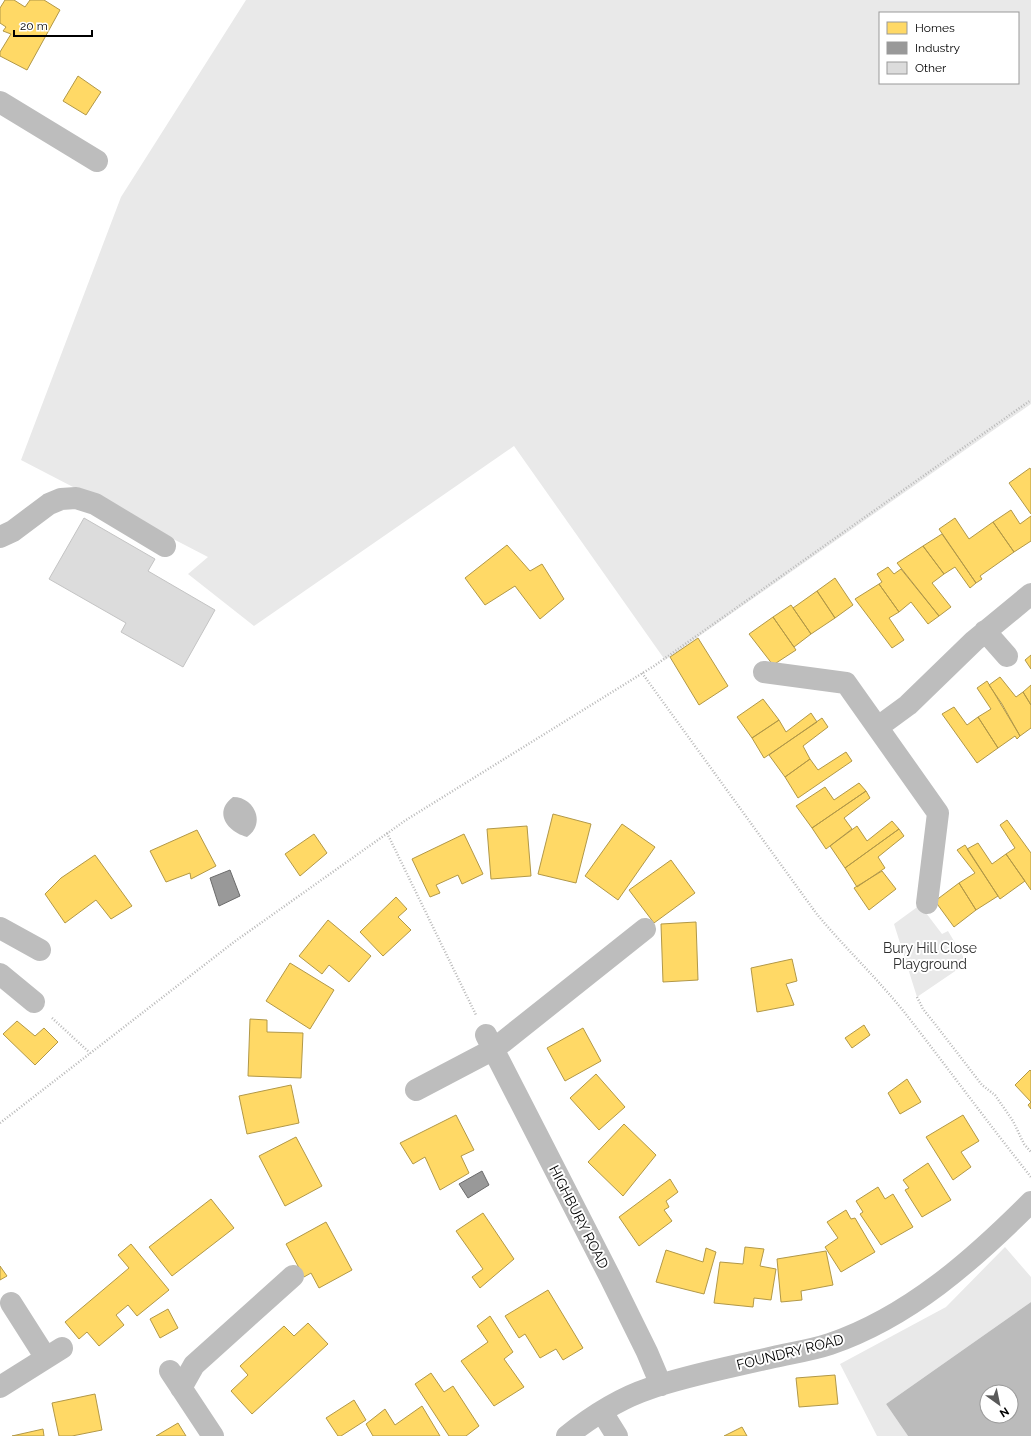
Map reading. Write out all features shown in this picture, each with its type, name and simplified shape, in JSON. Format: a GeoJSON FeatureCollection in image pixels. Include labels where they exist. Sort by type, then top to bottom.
{"type":"FeatureCollection","features":[{"type":"Feature","properties":{"kind":"street"},"geometry":{"type":"LineString","coordinates":[[0,102],[97,161]]}},
{"type":"Feature","properties":{"kind":"street"},"geometry":{"type":"LineString","coordinates":[[0,537],[13,531],[49,504],[61,499],[76,498],[95,504],[165,546]]}},
{"type":"Feature","properties":{"kind":"street"},"geometry":{"type":"LineString","coordinates":[[878,727],[908,705],[985,631],[1031,594]]}},
{"type":"Feature","properties":{"kind":"street"},"geometry":{"type":"LineString","coordinates":[[985,631],[1007,656]]}},
{"type":"Feature","properties":{"kind":"street"},"geometry":{"type":"LineString","coordinates":[[764,672],[846,683],[938,812],[927,903]]}},
{"type":"Feature","properties":{"kind":"street"},"geometry":{"type":"LineString","coordinates":[[0,928],[40,950]]}},
{"type":"Feature","properties":{"kind":"street"},"geometry":{"type":"LineString","coordinates":[[416,1090],[554,1001],[645,930]]}},
{"type":"Feature","properties":{"kind":"street"},"geometry":{"type":"LineString","coordinates":[[0,974],[34,1002]]}},
{"type":"Feature","properties":{"kind":"street","name":"HIGHBURY ROAD"},"geometry":{"type":"LineString","coordinates":[[490,1042],[614,1284],[661,1385]]}},
{"type":"Feature","properties":{"kind":"street","name":"FOUNDRY ROAD"},"geometry":{"type":"LineString","coordinates":[[567,1436],[602,1412],[640,1392],[695,1376],[828,1345],[878,1324],[932,1290],[986,1245],[1031,1202]]}},
{"type":"Feature","properties":{"kind":"street"},"geometry":{"type":"LineString","coordinates":[[213,1436],[176,1380],[293,1276]]}},
{"type":"Feature","properties":{"kind":"street"},"geometry":{"type":"LineString","coordinates":[[0,1387],[54,1353],[11,1303]]}},
{"type":"Feature","properties":{"kind":"street"},"geometry":{"type":"LineString","coordinates":[[602,1412],[617,1436]]}},
{"type":"Feature","properties":{"kind":"path"},"geometry":{"type":"LineString","coordinates":[[0,1123],[234,942],[387,833],[642,673],[1031,400]]}},
{"type":"Feature","properties":{"kind":"path"},"geometry":{"type":"LineString","coordinates":[[642,673],[816,913],[839,941],[904,1012],[1031,1177]]}},
{"type":"Feature","properties":{"kind":"path"},"geometry":{"type":"LineString","coordinates":[[387,833],[490,1042]]}},
{"type":"Feature","properties":{"kind":"path"},"geometry":{"type":"LineString","coordinates":[[917,997],[931,1019],[982,1085],[995,1095],[1013,1121],[1024,1144],[1031,1152]]}},
{"type":"Feature","properties":{"kind":"path"},"geometry":{"type":"LineString","coordinates":[[34,1002],[90,1053]]}},
{"type":"Feature","properties":{"kind":"green space"},"geometry":{"type":"Polygon","coordinates":[[[246,0],[1031,0],[1031,404],[665,660],[514,446],[254,626],[188,574],[208,557],[21,460],[121,197],[246,0]]]}},
{"type":"Feature","properties":{"kind":"green space","name":"Bury Hill Close Playground"},"geometry":{"type":"Polygon","coordinates":[[[920,905],[942,934],[948,931],[967,963],[917,997],[894,924],[920,905]]]}},
{"type":"Feature","properties":{"kind":"green space"},"geometry":{"type":"Polygon","coordinates":[[[1005,1247],[1031,1277],[1031,1302],[886,1404],[908,1436],[877,1436],[840,1364],[946,1307],[1005,1247]]]}},
{"type":"Feature","properties":{"kind":"shaded area"},"geometry":{"type":"Polygon","coordinates":[[[233,797],[241,798],[247,801],[255,812],[257,819],[256,825],[253,832],[247,837],[234,831],[225,821],[223,815],[224,809],[233,797]]]}},
{"type":"Feature","properties":{"kind":"shaded area"},"geometry":{"type":"Polygon","coordinates":[[[1031,1302],[1031,1436],[908,1436],[886,1404],[1031,1302]]]}},
{"type":"Feature","properties":{"kind":"building: Homes"},"geometry":{"type":"Polygon","coordinates":[[[5,0],[14,0],[25,7],[30,0],[44,0],[60,10],[27,70],[0,56],[0,52],[11,34],[3,31],[6,27],[0,23],[0,8],[5,0]]]}},
{"type":"Feature","properties":{"kind":"building: Homes"},"geometry":{"type":"Polygon","coordinates":[[[78,76],[101,92],[86,115],[63,101],[78,76]]]}},
{"type":"Feature","properties":{"kind":"building: Homes"},"geometry":{"type":"Polygon","coordinates":[[[1030,468],[1031,470],[1031,514],[1009,483],[1030,468]]]}},
{"type":"Feature","properties":{"kind":"building: Homes"},"geometry":{"type":"Polygon","coordinates":[[[1011,510],[1020,524],[1031,516],[1031,541],[1014,552],[993,522],[1011,510]]]}},
{"type":"Feature","properties":{"kind":"building: Homes"},"geometry":{"type":"Polygon","coordinates":[[[955,518],[969,539],[993,522],[1014,552],[980,576],[982,579],[976,583],[939,529],[955,518]]]}},
{"type":"Feature","properties":{"kind":"building: Homes"},"geometry":{"type":"Polygon","coordinates":[[[942,534],[976,583],[970,588],[955,567],[944,574],[923,546],[942,534]]]}},
{"type":"Feature","properties":{"kind":"building: Homes"},"geometry":{"type":"Polygon","coordinates":[[[507,545],[530,571],[542,564],[564,599],[540,619],[515,586],[485,605],[465,578],[507,545]]]}},
{"type":"Feature","properties":{"kind":"building: Homes"},"geometry":{"type":"Polygon","coordinates":[[[923,546],[944,574],[932,583],[951,607],[939,616],[897,563],[923,546]]]}},
{"type":"Feature","properties":{"kind":"building: Homes"},"geometry":{"type":"Polygon","coordinates":[[[888,567],[894,574],[901,569],[939,616],[928,624],[911,602],[899,612],[879,584],[882,582],[877,574],[888,567]]]}},
{"type":"Feature","properties":{"kind":"building: Homes"},"geometry":{"type":"Polygon","coordinates":[[[835,578],[853,605],[835,618],[817,591],[835,578]]]}},
{"type":"Feature","properties":{"kind":"building: Homes"},"geometry":{"type":"Polygon","coordinates":[[[879,584],[899,612],[889,618],[904,640],[892,648],[855,599],[879,584]]]}},
{"type":"Feature","properties":{"kind":"building: Homes"},"geometry":{"type":"Polygon","coordinates":[[[817,591],[835,618],[811,634],[793,608],[817,591]]]}},
{"type":"Feature","properties":{"kind":"building: Homes"},"geometry":{"type":"Polygon","coordinates":[[[791,605],[811,634],[794,647],[773,617],[791,605]]]}},
{"type":"Feature","properties":{"kind":"building: Homes"},"geometry":{"type":"Polygon","coordinates":[[[773,617],[796,650],[773,665],[749,634],[773,617]]]}},
{"type":"Feature","properties":{"kind":"building: Homes"},"geometry":{"type":"Polygon","coordinates":[[[698,638],[728,686],[699,705],[670,657],[698,638]]]}},
{"type":"Feature","properties":{"kind":"building: Homes"},"geometry":{"type":"Polygon","coordinates":[[[1031,655],[1031,669],[1025,660],[1031,655]]]}},
{"type":"Feature","properties":{"kind":"building: Homes"},"geometry":{"type":"Polygon","coordinates":[[[1000,677],[1016,697],[1023,692],[1031,705],[1031,728],[1020,736],[1002,704],[989,685],[1000,677]]]}},
{"type":"Feature","properties":{"kind":"building: Homes"},"geometry":{"type":"Polygon","coordinates":[[[987,681],[1020,736],[1017,739],[1015,736],[998,748],[978,717],[991,709],[977,688],[987,681]]]}},
{"type":"Feature","properties":{"kind":"building: Homes"},"geometry":{"type":"Polygon","coordinates":[[[1031,685],[1031,705],[1023,692],[1031,685]]]}},
{"type":"Feature","properties":{"kind":"building: Homes"},"geometry":{"type":"Polygon","coordinates":[[[763,699],[779,720],[752,738],[737,717],[763,699]]]}},
{"type":"Feature","properties":{"kind":"building: Homes"},"geometry":{"type":"Polygon","coordinates":[[[954,707],[967,725],[978,717],[998,748],[977,763],[942,714],[954,707]]]}},
{"type":"Feature","properties":{"kind":"building: Homes"},"geometry":{"type":"Polygon","coordinates":[[[811,713],[817,722],[764,758],[752,738],[779,720],[786,732],[811,713]]]}},
{"type":"Feature","properties":{"kind":"building: Homes"},"geometry":{"type":"Polygon","coordinates":[[[822,718],[828,727],[803,746],[810,759],[785,777],[769,755],[822,718]]]}},
{"type":"Feature","properties":{"kind":"building: Homes"},"geometry":{"type":"Polygon","coordinates":[[[846,752],[852,761],[798,798],[785,777],[810,759],[818,770],[846,752]]]}},
{"type":"Feature","properties":{"kind":"building: Homes"},"geometry":{"type":"Polygon","coordinates":[[[859,783],[866,791],[812,828],[796,806],[825,787],[834,800],[859,783]]]}},
{"type":"Feature","properties":{"kind":"building: Homes"},"geometry":{"type":"Polygon","coordinates":[[[866,791],[870,798],[844,818],[852,829],[826,849],[812,828],[866,791]]]}},
{"type":"Feature","properties":{"kind":"building: Homes"},"geometry":{"type":"Polygon","coordinates":[[[553,814],[591,824],[576,883],[538,874],[553,814]]]}},
{"type":"Feature","properties":{"kind":"building: Homes"},"geometry":{"type":"Polygon","coordinates":[[[1007,820],[1031,853],[1031,890],[1006,854],[1015,848],[1000,825],[1007,820]]]}},
{"type":"Feature","properties":{"kind":"building: Homes"},"geometry":{"type":"Polygon","coordinates":[[[892,821],[899,829],[845,868],[830,846],[857,826],[867,841],[892,821]]]}},
{"type":"Feature","properties":{"kind":"building: Homes"},"geometry":{"type":"Polygon","coordinates":[[[622,824],[655,847],[618,900],[585,876],[622,824]]]}},
{"type":"Feature","properties":{"kind":"building: Homes"},"geometry":{"type":"Polygon","coordinates":[[[527,826],[531,876],[491,879],[487,829],[527,826]]]}},
{"type":"Feature","properties":{"kind":"building: Homes"},"geometry":{"type":"Polygon","coordinates":[[[899,829],[904,836],[878,857],[885,868],[857,887],[845,868],[899,829]]]}},
{"type":"Feature","properties":{"kind":"building: Homes"},"geometry":{"type":"Polygon","coordinates":[[[197,830],[216,866],[191,879],[190,873],[166,882],[150,851],[197,830]]]}},
{"type":"Feature","properties":{"kind":"building: Homes"},"geometry":{"type":"Polygon","coordinates":[[[314,834],[327,853],[300,876],[285,854],[314,834]]]}},
{"type":"Feature","properties":{"kind":"building: Homes"},"geometry":{"type":"Polygon","coordinates":[[[464,834],[483,874],[462,884],[458,875],[436,885],[440,893],[430,897],[412,859],[464,834]]]}},
{"type":"Feature","properties":{"kind":"building: Homes"},"geometry":{"type":"Polygon","coordinates":[[[978,843],[992,864],[1006,854],[1025,881],[1000,899],[967,849],[978,843]]]}},
{"type":"Feature","properties":{"kind":"building: Homes"},"geometry":{"type":"Polygon","coordinates":[[[965,845],[998,896],[976,910],[959,883],[975,873],[957,850],[965,845]]]}},
{"type":"Feature","properties":{"kind":"building: Homes"},"geometry":{"type":"Polygon","coordinates":[[[95,855],[132,906],[111,919],[96,900],[65,923],[45,894],[61,878],[95,855]]]}},
{"type":"Feature","properties":{"kind":"building: Homes"},"geometry":{"type":"Polygon","coordinates":[[[671,860],[695,893],[654,923],[629,890],[671,860]]]}},
{"type":"Feature","properties":{"kind":"building: Homes"},"geometry":{"type":"Polygon","coordinates":[[[882,871],[896,889],[869,910],[854,888],[882,871]]]}},
{"type":"Feature","properties":{"kind":"building: Homes"},"geometry":{"type":"Polygon","coordinates":[[[959,883],[976,910],[954,927],[935,901],[959,883]]]}},
{"type":"Feature","properties":{"kind":"building: Homes"},"geometry":{"type":"Polygon","coordinates":[[[396,897],[407,909],[398,917],[411,930],[383,956],[360,932],[396,897]]]}},
{"type":"Feature","properties":{"kind":"building: Homes"},"geometry":{"type":"Polygon","coordinates":[[[328,920],[371,956],[349,982],[329,965],[322,974],[299,956],[328,920]]]}},
{"type":"Feature","properties":{"kind":"building: Homes"},"geometry":{"type":"Polygon","coordinates":[[[696,922],[698,980],[663,982],[661,924],[696,922]]]}},
{"type":"Feature","properties":{"kind":"building: Homes"},"geometry":{"type":"Polygon","coordinates":[[[792,959],[797,981],[786,984],[794,1005],[757,1012],[751,968],[792,959]]]}},
{"type":"Feature","properties":{"kind":"building: Homes"},"geometry":{"type":"Polygon","coordinates":[[[290,963],[334,990],[310,1029],[266,1001],[290,963]]]}},
{"type":"Feature","properties":{"kind":"building: Homes"},"geometry":{"type":"Polygon","coordinates":[[[250,1019],[267,1020],[267,1032],[303,1033],[301,1078],[248,1076],[250,1019]]]}},
{"type":"Feature","properties":{"kind":"building: Homes"},"geometry":{"type":"Polygon","coordinates":[[[17,1021],[35,1036],[44,1028],[58,1042],[35,1065],[3,1034],[17,1021]]]}},
{"type":"Feature","properties":{"kind":"building: Homes"},"geometry":{"type":"Polygon","coordinates":[[[864,1025],[870,1035],[852,1048],[845,1038],[864,1025]]]}},
{"type":"Feature","properties":{"kind":"building: Homes"},"geometry":{"type":"Polygon","coordinates":[[[583,1028],[601,1061],[565,1081],[547,1048],[583,1028]]]}},
{"type":"Feature","properties":{"kind":"building: Homes"},"geometry":{"type":"Polygon","coordinates":[[[1030,1070],[1031,1071],[1031,1102],[1015,1085],[1030,1070]]]}},
{"type":"Feature","properties":{"kind":"building: Homes"},"geometry":{"type":"Polygon","coordinates":[[[596,1074],[625,1107],[599,1130],[570,1098],[596,1074]]]}},
{"type":"Feature","properties":{"kind":"building: Homes"},"geometry":{"type":"Polygon","coordinates":[[[907,1079],[921,1102],[900,1114],[888,1093],[907,1079]]]}},
{"type":"Feature","properties":{"kind":"building: Homes"},"geometry":{"type":"Polygon","coordinates":[[[291,1085],[299,1123],[247,1134],[239,1096],[291,1085]]]}},
{"type":"Feature","properties":{"kind":"building: Homes"},"geometry":{"type":"Polygon","coordinates":[[[1031,1102],[1031,1109],[1028,1105],[1031,1102]]]}},
{"type":"Feature","properties":{"kind":"building: Homes"},"geometry":{"type":"Polygon","coordinates":[[[456,1115],[474,1150],[461,1156],[469,1173],[440,1190],[425,1157],[413,1164],[400,1143],[456,1115]]]}},
{"type":"Feature","properties":{"kind":"building: Homes"},"geometry":{"type":"Polygon","coordinates":[[[963,1115],[979,1141],[961,1152],[971,1167],[953,1180],[926,1137],[963,1115]]]}},
{"type":"Feature","properties":{"kind":"building: Homes"},"geometry":{"type":"Polygon","coordinates":[[[624,1124],[656,1155],[623,1196],[588,1162],[624,1124]]]}},
{"type":"Feature","properties":{"kind":"building: Homes"},"geometry":{"type":"Polygon","coordinates":[[[296,1137],[322,1186],[285,1206],[259,1156],[296,1137]]]}},
{"type":"Feature","properties":{"kind":"building: Homes"},"geometry":{"type":"Polygon","coordinates":[[[928,1163],[951,1200],[922,1217],[905,1190],[909,1188],[903,1180],[928,1163]]]}},
{"type":"Feature","properties":{"kind":"building: Homes"},"geometry":{"type":"Polygon","coordinates":[[[670,1179],[678,1192],[666,1201],[669,1207],[664,1210],[672,1221],[639,1246],[619,1217],[670,1179]]]}},
{"type":"Feature","properties":{"kind":"building: Homes"},"geometry":{"type":"Polygon","coordinates":[[[878,1187],[885,1199],[893,1194],[913,1227],[881,1245],[860,1214],[863,1212],[856,1201],[878,1187]]]}},
{"type":"Feature","properties":{"kind":"building: Homes"},"geometry":{"type":"Polygon","coordinates":[[[211,1199],[234,1228],[172,1276],[149,1247],[211,1199]]]}},
{"type":"Feature","properties":{"kind":"building: Homes"},"geometry":{"type":"Polygon","coordinates":[[[846,1210],[851,1219],[855,1218],[875,1252],[841,1272],[825,1247],[838,1238],[827,1222],[846,1210]]]}},
{"type":"Feature","properties":{"kind":"building: Homes"},"geometry":{"type":"Polygon","coordinates":[[[483,1213],[514,1259],[480,1288],[472,1277],[483,1269],[456,1231],[483,1213]]]}},
{"type":"Feature","properties":{"kind":"building: Homes"},"geometry":{"type":"Polygon","coordinates":[[[326,1222],[352,1270],[319,1288],[311,1273],[304,1277],[286,1244],[326,1222]]]}},
{"type":"Feature","properties":{"kind":"building: Homes"},"geometry":{"type":"Polygon","coordinates":[[[131,1244],[169,1290],[137,1316],[128,1305],[116,1315],[124,1325],[99,1346],[87,1332],[79,1339],[65,1322],[129,1268],[118,1255],[131,1244]]]}},
{"type":"Feature","properties":{"kind":"building: Homes"},"geometry":{"type":"Polygon","coordinates":[[[745,1247],[764,1249],[760,1266],[776,1269],[771,1300],[754,1298],[753,1307],[714,1303],[720,1262],[743,1264],[745,1247]]]}},
{"type":"Feature","properties":{"kind":"building: Homes"},"geometry":{"type":"Polygon","coordinates":[[[706,1248],[716,1252],[704,1294],[656,1282],[666,1250],[703,1262],[706,1248]]]}},
{"type":"Feature","properties":{"kind":"building: Homes"},"geometry":{"type":"Polygon","coordinates":[[[826,1251],[833,1285],[801,1291],[802,1300],[781,1302],[777,1259],[826,1251]]]}},
{"type":"Feature","properties":{"kind":"building: Homes"},"geometry":{"type":"Polygon","coordinates":[[[0,1266],[7,1276],[0,1280],[0,1266]]]}},
{"type":"Feature","properties":{"kind":"building: Homes"},"geometry":{"type":"Polygon","coordinates":[[[548,1290],[583,1348],[563,1360],[556,1349],[540,1358],[525,1334],[519,1338],[505,1316],[548,1290]]]}},
{"type":"Feature","properties":{"kind":"building: Homes"},"geometry":{"type":"Polygon","coordinates":[[[168,1309],[178,1328],[160,1338],[150,1319],[168,1309]]]}},
{"type":"Feature","properties":{"kind":"building: Homes"},"geometry":{"type":"Polygon","coordinates":[[[490,1316],[513,1352],[504,1359],[524,1387],[494,1406],[461,1361],[488,1342],[477,1326],[490,1316]]]}},
{"type":"Feature","properties":{"kind":"building: Homes"},"geometry":{"type":"Polygon","coordinates":[[[308,1323],[328,1344],[252,1414],[231,1391],[248,1375],[240,1366],[284,1326],[294,1336],[308,1323]]]}},
{"type":"Feature","properties":{"kind":"building: Homes"},"geometry":{"type":"Polygon","coordinates":[[[431,1373],[444,1392],[453,1386],[479,1426],[466,1436],[449,1436],[415,1384],[431,1373]]]}},
{"type":"Feature","properties":{"kind":"building: Homes"},"geometry":{"type":"Polygon","coordinates":[[[835,1375],[838,1404],[799,1407],[796,1378],[835,1375]]]}},
{"type":"Feature","properties":{"kind":"building: Homes"},"geometry":{"type":"Polygon","coordinates":[[[95,1394],[102,1430],[72,1436],[59,1436],[52,1403],[95,1394]]]}},
{"type":"Feature","properties":{"kind":"building: Homes"},"geometry":{"type":"Polygon","coordinates":[[[354,1400],[366,1420],[341,1436],[338,1436],[326,1418],[354,1400]]]}},
{"type":"Feature","properties":{"kind":"building: Homes"},"geometry":{"type":"Polygon","coordinates":[[[422,1406],[440,1436],[373,1436],[366,1424],[385,1409],[395,1425],[422,1406]]]}},
{"type":"Feature","properties":{"kind":"building: Homes"},"geometry":{"type":"Polygon","coordinates":[[[178,1423],[186,1436],[156,1436],[178,1423]]]}},
{"type":"Feature","properties":{"kind":"building: Homes"},"geometry":{"type":"Polygon","coordinates":[[[742,1427],[747,1436],[724,1436],[742,1427]]]}},
{"type":"Feature","properties":{"kind":"building: Homes"},"geometry":{"type":"Polygon","coordinates":[[[43,1429],[44,1436],[12,1436],[43,1429]]]}},
{"type":"Feature","properties":{"kind":"building: Industry"},"geometry":{"type":"Polygon","coordinates":[[[230,870],[240,896],[219,906],[210,878],[230,870]]]}},
{"type":"Feature","properties":{"kind":"building: Industry"},"geometry":{"type":"Polygon","coordinates":[[[482,1171],[489,1185],[468,1198],[459,1184],[482,1171]]]}},
{"type":"Feature","properties":{"kind":"building: Other"},"geometry":{"type":"Polygon","coordinates":[[[84,518],[155,559],[148,571],[215,610],[183,667],[121,632],[126,623],[49,579],[84,518]]]}}]}
